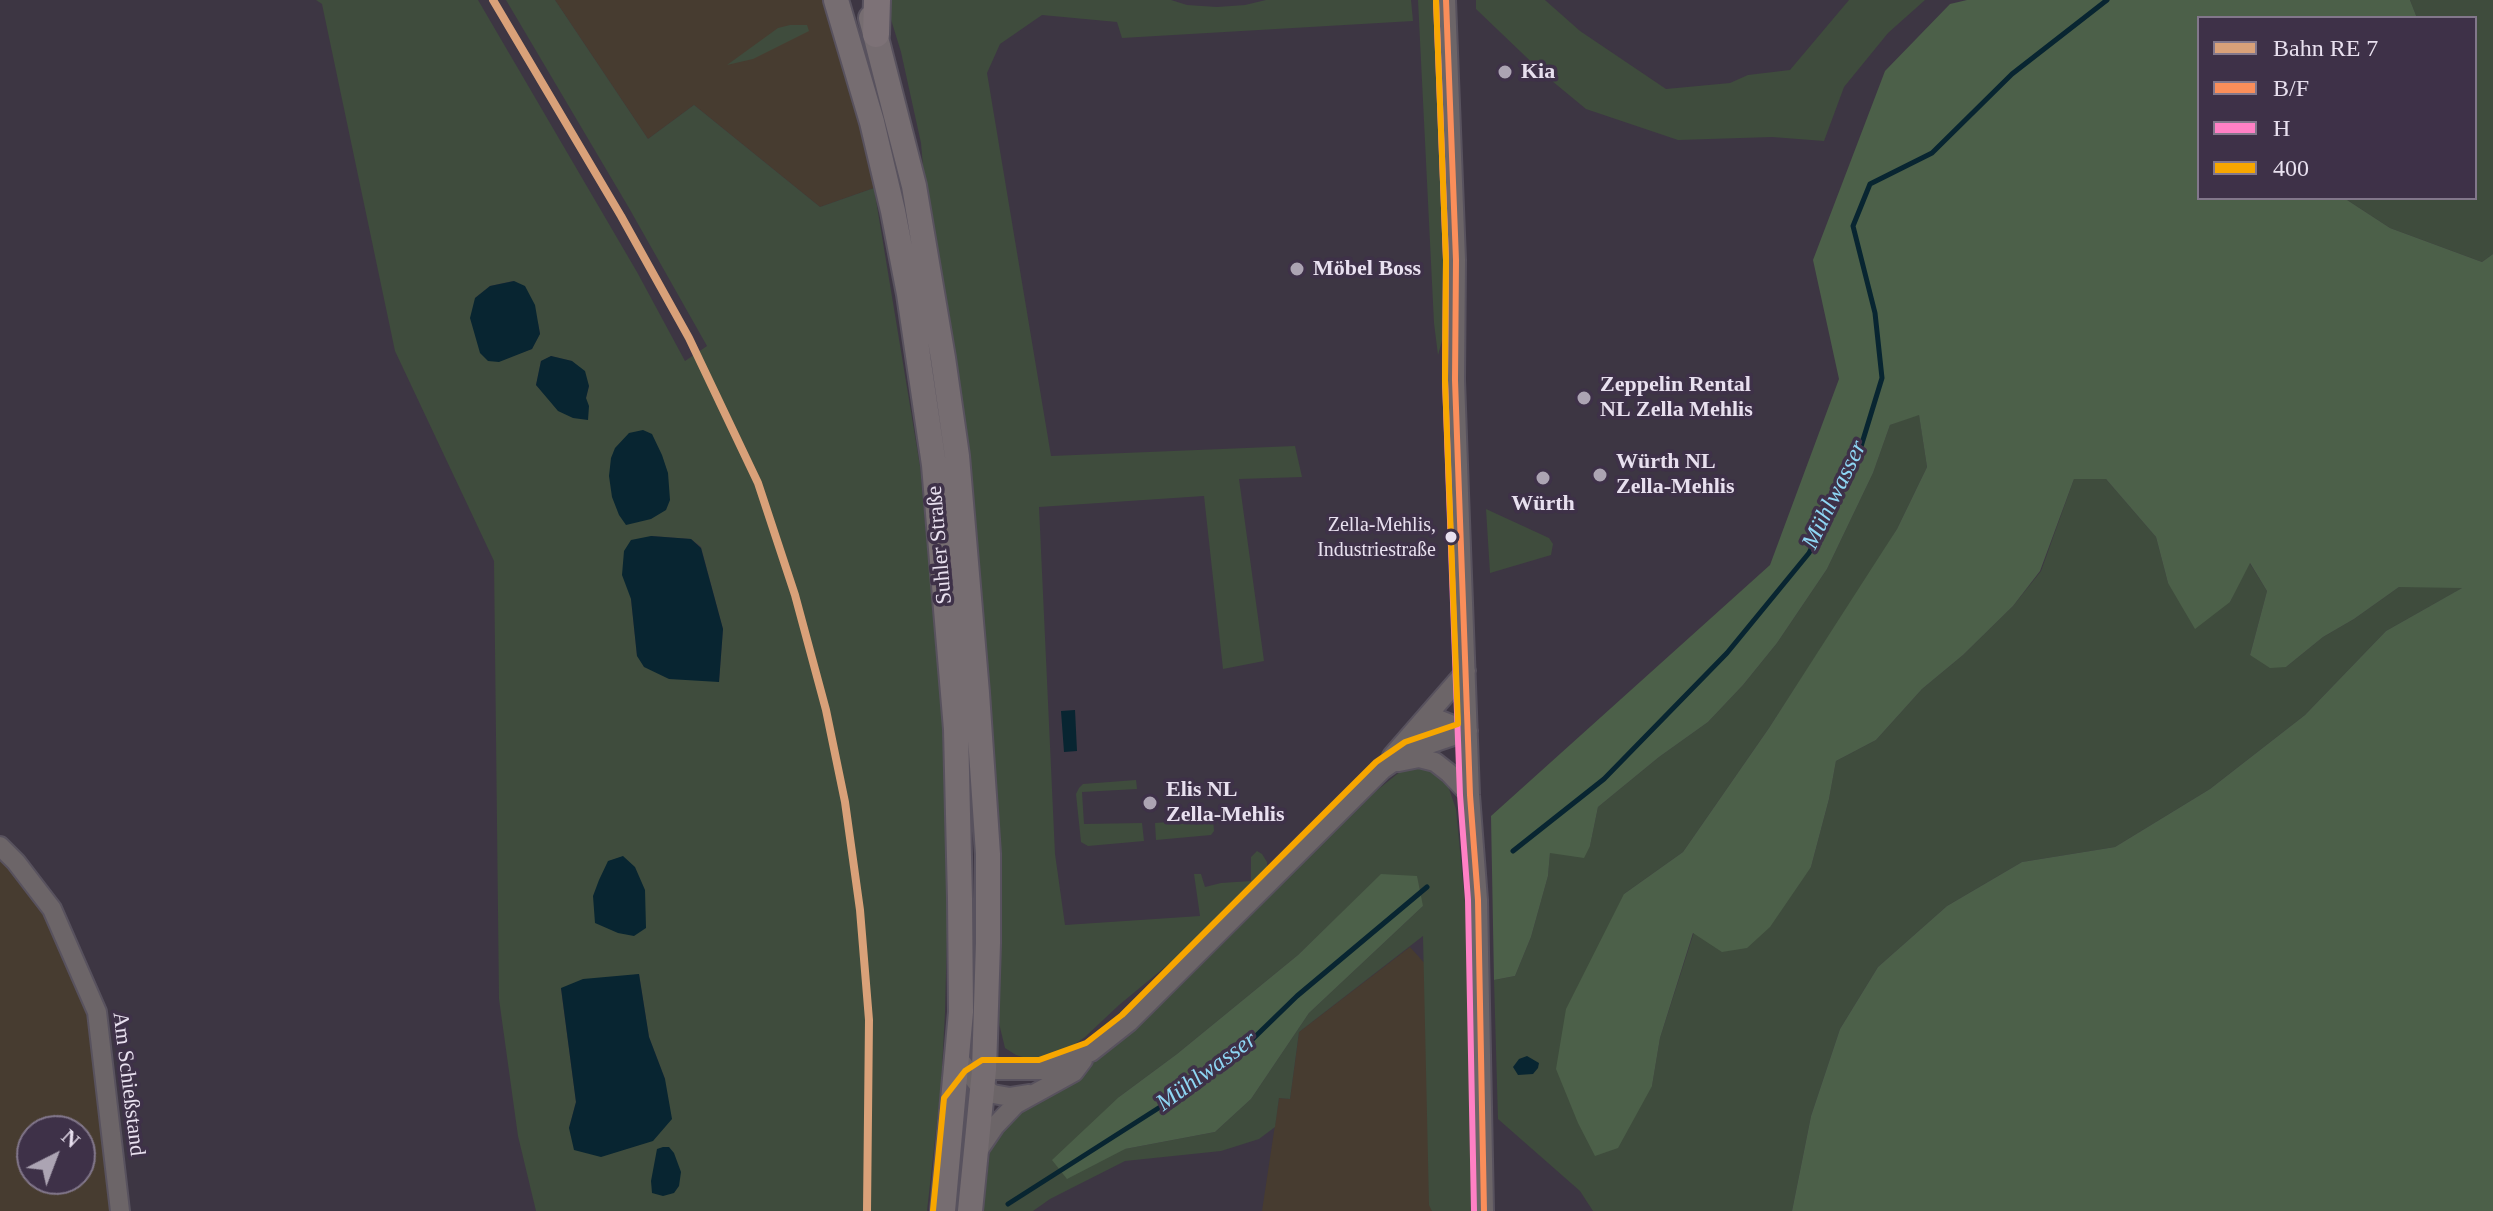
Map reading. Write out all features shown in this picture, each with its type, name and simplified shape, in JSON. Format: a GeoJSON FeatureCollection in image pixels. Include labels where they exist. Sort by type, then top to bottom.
{"type":"FeatureCollection","features":[{"type":"Feature","properties":{"kind":"highway"},"geometry":{"type":"LineString","coordinates":[[876,34],[877,0]]}},
{"type":"Feature","properties":{"kind":"main road","name":"Suhler Straße"},"geometry":{"type":"LineString","coordinates":[[836,0],[872,122],[893,211],[932,450],[954,714],[960,899],[959,1044],[943,1211]]}},
{"type":"Feature","properties":{"kind":"main road","name":"Suhler Straße"},"geometry":{"type":"LineString","coordinates":[[866,0],[914,186],[930,270],[957,456],[988,854],[988,943],[977,1151],[970,1211]]}},
{"type":"Feature","properties":{"kind":"main road"},"geometry":{"type":"LineString","coordinates":[[954,1100],[980,1079]]}},
{"type":"Feature","properties":{"kind":"street"},"geometry":{"type":"LineString","coordinates":[[1446,0],[1456,260],[1455,380],[1470,795],[1478,900],[1484,1211]]}},
{"type":"Feature","properties":{"kind":"street"},"geometry":{"type":"LineString","coordinates":[[1368,783],[1466,671]]}},
{"type":"Feature","properties":{"kind":"street"},"geometry":{"type":"LineString","coordinates":[[1416,728],[1438,719],[1468,731]]}},
{"type":"Feature","properties":{"kind":"street"},"geometry":{"type":"LineString","coordinates":[[977,1151],[1004,1115],[1033,1094],[1074,1072],[1091,1052],[1129,1022],[1392,762],[1409,751],[1468,731]]}},
{"type":"Feature","properties":{"kind":"street"},"geometry":{"type":"LineString","coordinates":[[1368,783],[1394,764],[1419,758],[1441,766],[1470,795]]}},
{"type":"Feature","properties":{"kind":"street","name":"Am Schießstand"},"geometry":{"type":"LineString","coordinates":[[0,846],[52,909],[97,1012],[120,1211]]}},
{"type":"Feature","properties":{"kind":"street"},"geometry":{"type":"LineString","coordinates":[[959,1044],[959,1059],[993,1094],[1010,1097],[1033,1094]]}},
{"type":"Feature","properties":{"kind":"street"},"geometry":{"type":"LineString","coordinates":[[980,1079],[1041,1070],[1091,1052]]}},
{"type":"Feature","properties":{"kind":"shaded area"},"geometry":{"type":"Polygon","coordinates":[[[555,0],[823,0],[836,23],[874,188],[820,207],[694,105],[648,139],[555,0]]]}},
{"type":"Feature","properties":{"kind":"shaded area"},"geometry":{"type":"Polygon","coordinates":[[[0,846],[52,909],[97,1012],[120,1211],[0,1211],[0,846]]]}},
{"type":"Feature","properties":{"kind":"shaded area"},"geometry":{"type":"Polygon","coordinates":[[[1410,947],[1428,967],[1432,1211],[1262,1211],[1279,1098],[1290,1099],[1299,1032],[1410,947]]]}},
{"type":"Feature","properties":{"kind":"green space"},"geometry":{"type":"Polygon","coordinates":[[[316,0],[478,0],[637,272],[685,361],[707,346],[506,0],[555,0],[648,139],[694,105],[820,207],[874,188],[920,466],[943,728],[948,894],[945,1013],[941,1086],[927,1211],[536,1211],[518,1136],[499,999],[494,561],[395,351],[322,4],[316,0]],[[513,281],[490,286],[475,298],[515,355],[532,349],[540,333],[538,323],[513,281]],[[551,356],[541,361],[536,385],[547,397],[586,398],[589,386],[572,361],[551,356]],[[651,536],[631,599],[637,656],[719,682],[723,629],[701,547],[691,539],[651,536]],[[639,974],[561,989],[576,1102],[569,1128],[665,1079],[649,1037],[639,974]]]}},
{"type":"Feature","properties":{"kind":"green space"},"geometry":{"type":"Polygon","coordinates":[[[885,0],[1171,0],[1187,5],[1217,7],[1266,0],[1411,0],[1413,21],[1122,38],[1117,22],[1042,15],[1000,44],[987,73],[1051,456],[1295,446],[1302,477],[1239,479],[1264,661],[1223,669],[1204,496],[1039,507],[1055,854],[1065,925],[1200,916],[1194,874],[1201,874],[1205,887],[1251,881],[1251,857],[1257,851],[1267,862],[1267,870],[1193,944],[1085,1037],[1058,1056],[1033,1060],[1005,1048],[996,1011],[921,143],[901,52],[885,0]]]}},
{"type":"Feature","properties":{"kind":"green space"},"geometry":{"type":"Polygon","coordinates":[[[1418,0],[1437,0],[1447,303],[1438,355],[1434,323],[1418,0]]]}},
{"type":"Feature","properties":{"kind":"green space"},"geometry":{"type":"Polygon","coordinates":[[[1476,0],[1545,0],[1580,31],[1666,89],[1730,83],[1748,75],[1790,70],[1849,0],[1925,0],[1888,33],[1844,87],[1824,141],[1772,137],[1678,140],[1586,109],[1546,76],[1476,9],[1476,0]]]}},
{"type":"Feature","properties":{"kind":"green space"},"geometry":{"type":"Polygon","coordinates":[[[1967,0],[2410,0],[2416,16],[2197,16],[2197,200],[2347,200],[2390,228],[2482,262],[2493,254],[2493,1211],[1792,1211],[1811,1116],[1840,1029],[1878,967],[1947,906],[2022,862],[2115,847],[2210,789],[2305,715],[2386,631],[2462,588],[2399,587],[2323,637],[2286,667],[2270,668],[2250,655],[2267,591],[2250,563],[2230,602],[2195,629],[2168,583],[2156,537],[2106,479],[2074,479],[2040,571],[2013,606],[1963,655],[1922,689],[1876,740],[1836,761],[1811,867],[1770,927],[1747,948],[1722,952],[1693,933],[1660,1038],[1652,1086],[1618,1148],[1595,1156],[1556,1069],[1566,1009],[1624,894],[1683,852],[1769,728],[1897,529],[1927,467],[1919,415],[1890,425],[1873,473],[1827,569],[1777,643],[1743,685],[1708,722],[1598,807],[1590,846],[1584,858],[1550,853],[1548,876],[1531,937],[1515,976],[1494,980],[1491,816],[1770,565],[1839,379],[1813,260],[1885,71],[1950,4],[1967,0]]]}},
{"type":"Feature","properties":{"kind":"green space"},"geometry":{"type":"Polygon","coordinates":[[[2410,0],[2493,0],[2493,254],[2482,262],[2390,228],[2347,200],[2477,200],[2477,16],[2416,16],[2410,0]]]}},
{"type":"Feature","properties":{"kind":"green space"},"geometry":{"type":"Polygon","coordinates":[[[807,25],[809,31],[753,59],[727,65],[778,28],[807,25]]]}},
{"type":"Feature","properties":{"kind":"green space"},"geometry":{"type":"Polygon","coordinates":[[[1919,414],[1927,467],[1897,529],[1869,575],[1683,852],[1624,894],[1652,1086],[1660,1038],[1694,932],[1811,867],[1836,761],[1876,740],[1922,689],[1963,655],[2013,606],[2041,571],[2074,479],[2106,479],[2156,537],[2168,583],[2230,602],[2249,562],[2267,591],[2250,655],[2286,667],[2323,637],[2399,587],[2464,587],[2386,631],[2305,715],[2210,789],[2115,847],[2022,862],[1947,906],[1878,967],[1840,1029],[1811,1116],[1792,1211],[1593,1211],[1580,1191],[1498,1119],[1494,980],[1515,976],[1531,937],[1548,876],[1550,852],[1590,846],[1598,807],[1708,722],[1743,685],[1777,643],[1827,569],[1873,473],[1890,425],[1919,414]]]}},
{"type":"Feature","properties":{"kind":"green space"},"geometry":{"type":"Polygon","coordinates":[[[1486,509],[1549,538],[1553,544],[1551,555],[1490,573],[1486,509]]]}},
{"type":"Feature","properties":{"kind":"green space"},"geometry":{"type":"Polygon","coordinates":[[[1419,767],[1432,771],[1448,786],[1456,809],[1470,956],[1476,1211],[1432,1211],[1429,1205],[1423,936],[1299,1032],[1290,1099],[1279,1098],[1275,1127],[1259,1139],[1221,1151],[1125,1161],[1050,1199],[1033,1211],[983,1211],[990,1152],[997,1130],[1014,1108],[1137,1026],[1376,791],[1401,771],[1419,767]],[[1381,875],[1298,955],[1119,1097],[1125,1149],[1215,1132],[1251,1099],[1309,1013],[1423,906],[1381,875]]]}},
{"type":"Feature","properties":{"kind":"green space"},"geometry":{"type":"Polygon","coordinates":[[[1136,780],[1137,789],[1082,792],[1084,824],[1142,823],[1144,841],[1088,846],[1081,842],[1076,794],[1079,788],[1083,784],[1136,780]]]}},
{"type":"Feature","properties":{"kind":"green space"},"geometry":{"type":"Polygon","coordinates":[[[1213,819],[1214,831],[1211,835],[1156,840],[1155,823],[1213,819]]]}},
{"type":"Feature","properties":{"kind":"green space"},"geometry":{"type":"Polygon","coordinates":[[[1381,874],[1417,876],[1423,906],[1309,1013],[1251,1099],[1215,1132],[1125,1149],[1067,1179],[1052,1160],[1119,1097],[1298,955],[1381,874]]]}},
{"type":"Feature","properties":{"kind":"green space"},"geometry":{"type":"Polygon","coordinates":[[[964,1109],[971,1109],[959,1211],[951,1211],[964,1109]]]}},
{"type":"Feature","properties":{"kind":"water"},"geometry":{"type":"Polygon","coordinates":[[[514,281],[525,286],[535,305],[540,334],[532,349],[499,362],[488,361],[480,353],[470,318],[475,298],[490,286],[514,281]]]}},
{"type":"Feature","properties":{"kind":"water"},"geometry":{"type":"Polygon","coordinates":[[[551,356],[572,361],[585,371],[589,386],[586,398],[588,420],[558,411],[536,385],[541,361],[551,356]]]}},
{"type":"Feature","properties":{"kind":"water"},"geometry":{"type":"Polygon","coordinates":[[[643,430],[652,434],[662,455],[668,473],[670,500],[666,510],[651,519],[626,525],[612,497],[609,476],[611,458],[615,448],[629,433],[643,430]]]}},
{"type":"Feature","properties":{"kind":"water"},"geometry":{"type":"Polygon","coordinates":[[[651,536],[691,539],[701,548],[723,629],[719,682],[669,679],[644,667],[637,656],[631,599],[622,575],[624,551],[631,540],[651,536]]]}},
{"type":"Feature","properties":{"kind":"water"},"geometry":{"type":"Polygon","coordinates":[[[1075,710],[1077,751],[1064,752],[1061,711],[1075,710]]]}},
{"type":"Feature","properties":{"kind":"water"},"geometry":{"type":"Polygon","coordinates":[[[623,856],[635,867],[645,890],[646,928],[634,936],[595,923],[593,896],[599,880],[608,861],[623,856]]]}},
{"type":"Feature","properties":{"kind":"water"},"geometry":{"type":"Polygon","coordinates":[[[639,974],[649,1037],[665,1079],[672,1119],[653,1141],[601,1157],[574,1150],[569,1128],[576,1102],[561,988],[583,979],[639,974]]]}},
{"type":"Feature","properties":{"kind":"water"},"geometry":{"type":"Polygon","coordinates":[[[1527,1056],[1539,1063],[1538,1068],[1533,1074],[1518,1075],[1513,1067],[1519,1059],[1527,1056]]]}},
{"type":"Feature","properties":{"kind":"water"},"geometry":{"type":"Polygon","coordinates":[[[669,1147],[674,1153],[681,1172],[679,1186],[674,1193],[663,1196],[652,1193],[651,1181],[657,1149],[669,1147]]]}},
{"type":"Feature","properties":{"kind":"waterway","name":"Mühlwasser"},"geometry":{"type":"LineString","coordinates":[[1513,851],[1604,779],[1727,653],[1809,553],[1859,453],[1882,378],[1875,313],[1853,226],[1870,184],[1932,153],[2012,74],[2107,0]]}},
{"type":"Feature","properties":{"kind":"waterway","name":"Mühlwasser"},"geometry":{"type":"LineString","coordinates":[[1008,1204],[1226,1065],[1297,996],[1427,887]]}},
{"type":"Feature","properties":{"kind":"transit line"},"geometry":{"type":"LineString","coordinates":[[493,0],[689,338],[758,483],[795,595],[826,710],[845,802],[860,910],[869,1020],[867,1211]]}},
{"type":"Feature","properties":{"kind":"transit line","name":"H"},"geometry":{"type":"LineString","coordinates":[[1436,0],[1446,260],[1445,380],[1449,493],[1460,795],[1468,900],[1474,1211]]}},
{"type":"Feature","properties":{"kind":"transit line","name":"400"},"geometry":{"type":"LineString","coordinates":[[933,1210],[944,1098],[965,1071],[982,1060],[1039,1060],[1086,1043],[1122,1015],[1376,762],[1405,742],[1458,724],[1445,380],[1446,260],[1436,0]]}},
{"type":"Feature","properties":{"kind":"transit line","name":"B/F"},"geometry":{"type":"LineString","coordinates":[[1446,0],[1456,260],[1455,380],[1459,493],[1470,795],[1478,900],[1484,1211]]}},
{"type":"Feature","properties":{"kind":"place","name":"Kia"},"geometry":{"type":"Point","coordinates":[1505,72]}},
{"type":"Feature","properties":{"kind":"place","name":"Möbel Boss"},"geometry":{"type":"Point","coordinates":[1297,269]}},
{"type":"Feature","properties":{"kind":"place","name":"Zeppelin Rental NL Zella Mehlis"},"geometry":{"type":"Point","coordinates":[1584,398]}},
{"type":"Feature","properties":{"kind":"place","name":"Würth NL Zella-Mehlis"},"geometry":{"type":"Point","coordinates":[1600,475]}},
{"type":"Feature","properties":{"kind":"place","name":"Würth"},"geometry":{"type":"Point","coordinates":[1543,478]}},
{"type":"Feature","properties":{"kind":"place","name":"Zella-Mehlis, Industriestraße"},"geometry":{"type":"Point","coordinates":[1451,537]}},
{"type":"Feature","properties":{"kind":"place","name":"Elis NL Zella-Mehlis"},"geometry":{"type":"Point","coordinates":[1150,803]}}]}
